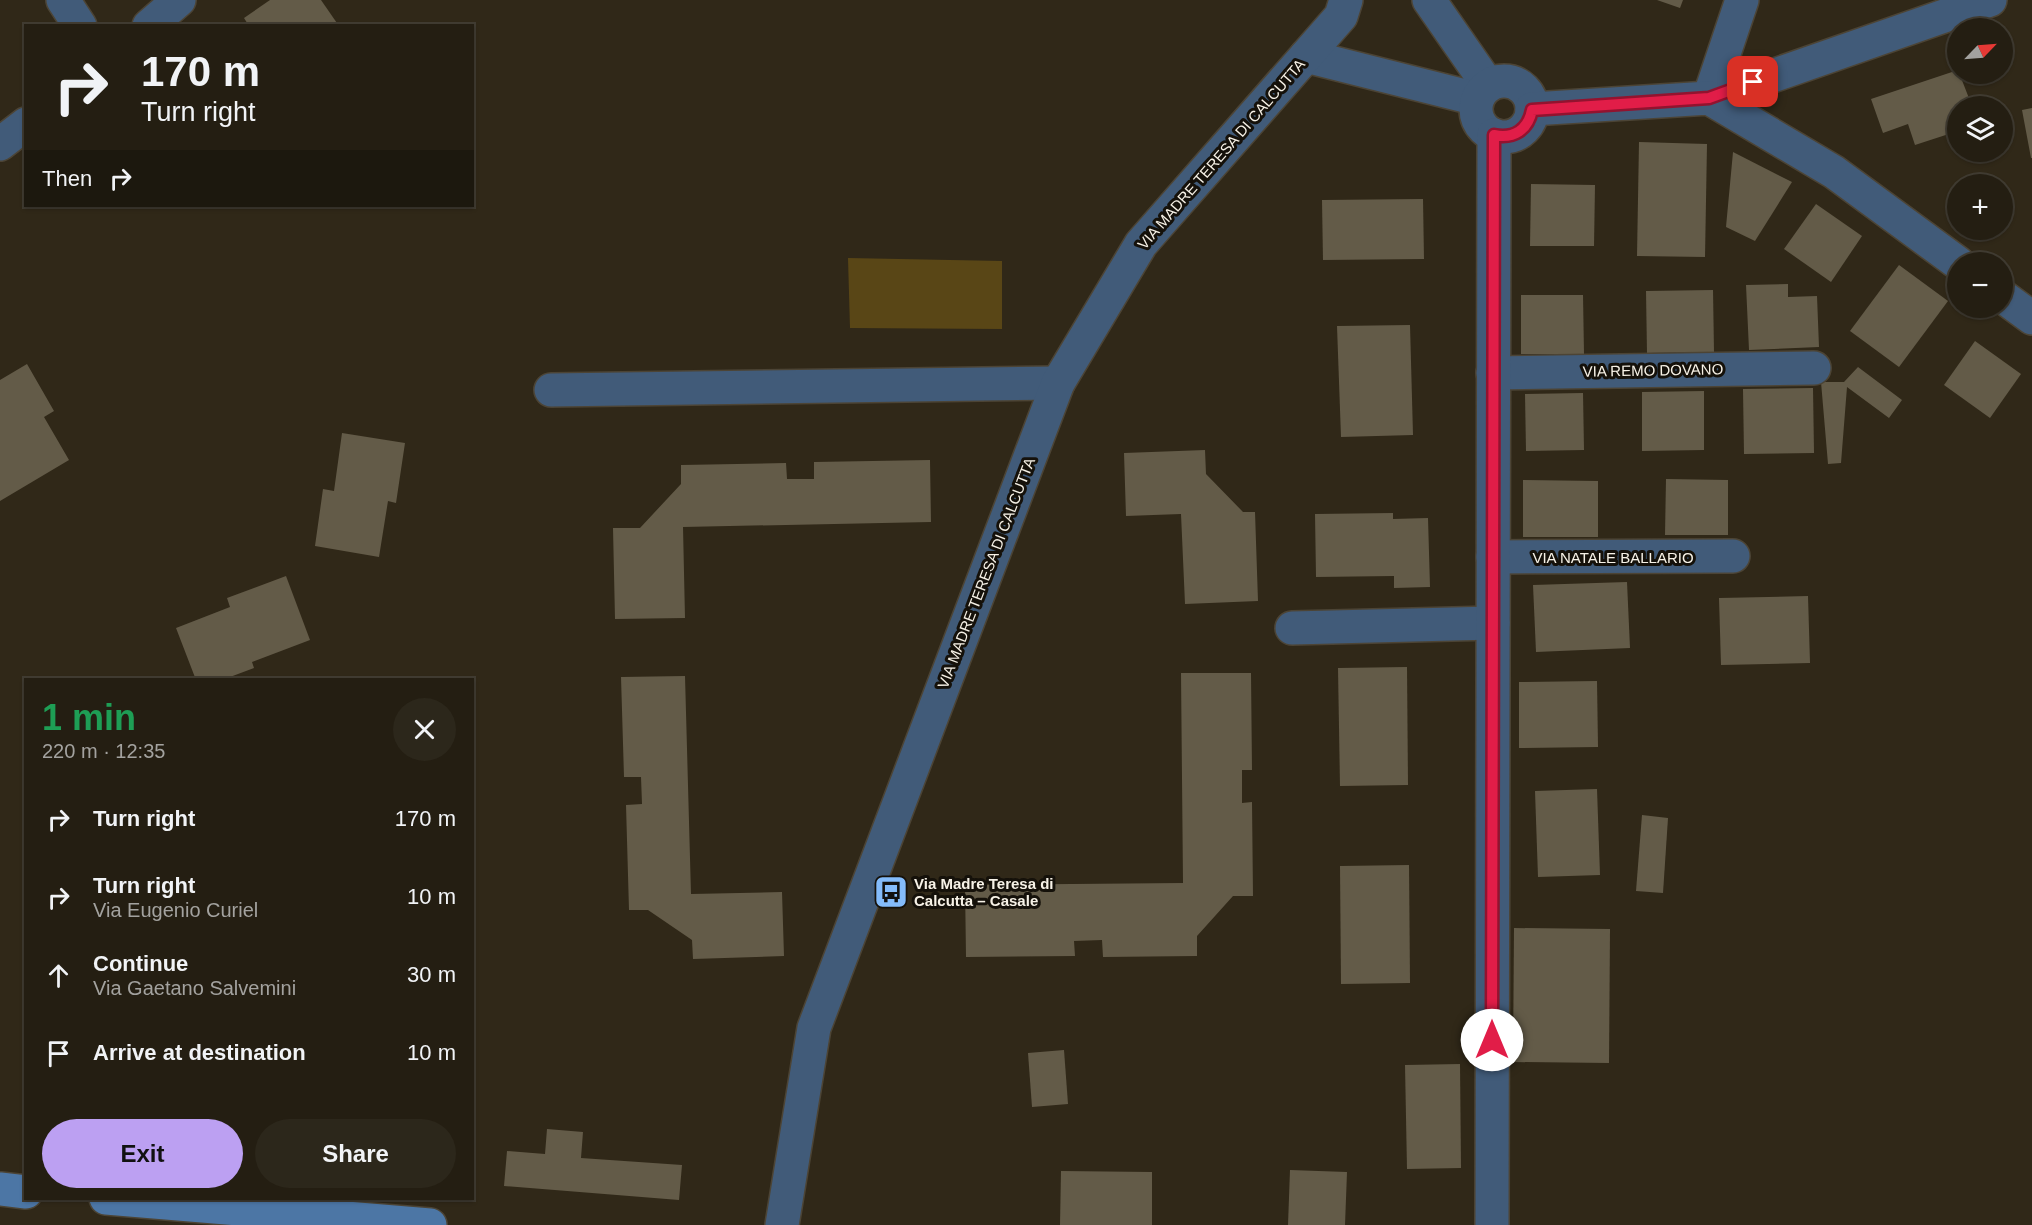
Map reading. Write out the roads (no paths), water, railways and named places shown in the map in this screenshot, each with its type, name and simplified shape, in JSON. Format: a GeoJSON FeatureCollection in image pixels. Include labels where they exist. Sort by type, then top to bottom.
{"type":"FeatureCollection","features":[{"type":"Feature","properties":{"kind":"street"},"geometry":{"type":"LineString","coordinates":[[63,0],[79,24]]}},
{"type":"Feature","properties":{"kind":"street"},"geometry":{"type":"LineString","coordinates":[[151,24],[179,0]]}},
{"type":"Feature","properties":{"kind":"street","name":"VIA MADRE TERESA DI CALCUTTA"},"geometry":{"type":"LineString","coordinates":[[782,1225],[814,1028],[1058,384],[1141,244],[1341,16],[1346,0]]}},
{"type":"Feature","properties":{"kind":"street"},"geometry":{"type":"LineString","coordinates":[[1306,56],[1483,92],[1504,81],[1521,87],[1527,93],[1532,110],[1530,118],[1519,132],[1512,136],[1494,135],[1486,131],[1477,116],[1483,92],[1429,0]]}},
{"type":"Feature","properties":{"kind":"street"},"geometry":{"type":"LineString","coordinates":[[1709,98],[1742,0]]}},
{"type":"Feature","properties":{"kind":"street"},"geometry":{"type":"LineString","coordinates":[[1532,110],[1709,98],[1990,0]]}},
{"type":"Feature","properties":{"kind":"street"},"geometry":{"type":"LineString","coordinates":[[1709,98],[1834,172],[1947,255]]}},
{"type":"Feature","properties":{"kind":"street"},"geometry":{"type":"LineString","coordinates":[[0,144],[24,126]]}},
{"type":"Feature","properties":{"kind":"street"},"geometry":{"type":"LineString","coordinates":[[1492,1225],[1494,135]]}},
{"type":"Feature","properties":{"kind":"street"},"geometry":{"type":"LineString","coordinates":[[2013,304],[2032,318]]}},
{"type":"Feature","properties":{"kind":"street","name":"VIA REMO DOVANO"},"geometry":{"type":"LineString","coordinates":[[1493,373],[1814,368]]}},
{"type":"Feature","properties":{"kind":"street"},"geometry":{"type":"LineString","coordinates":[[551,390],[1058,384]]}},
{"type":"Feature","properties":{"kind":"street","name":"VIA NATALE BALLARIO"},"geometry":{"type":"LineString","coordinates":[[1493,557],[1732,556]]}},
{"type":"Feature","properties":{"kind":"street"},"geometry":{"type":"LineString","coordinates":[[1292,628],[1493,623]]}},
{"type":"Feature","properties":{"kind":"street"},"geometry":{"type":"LineString","coordinates":[[0,1189],[24,1192]]}},
{"type":"Feature","properties":{"kind":"street"},"geometry":{"type":"LineString","coordinates":[[130,1200],[430,1225]]}},
{"type":"Feature","properties":{"kind":"place","name":"Via Madre Teresa di Calcutta – Casale"},"geometry":{"type":"Point","coordinates":[891,892]}}]}
